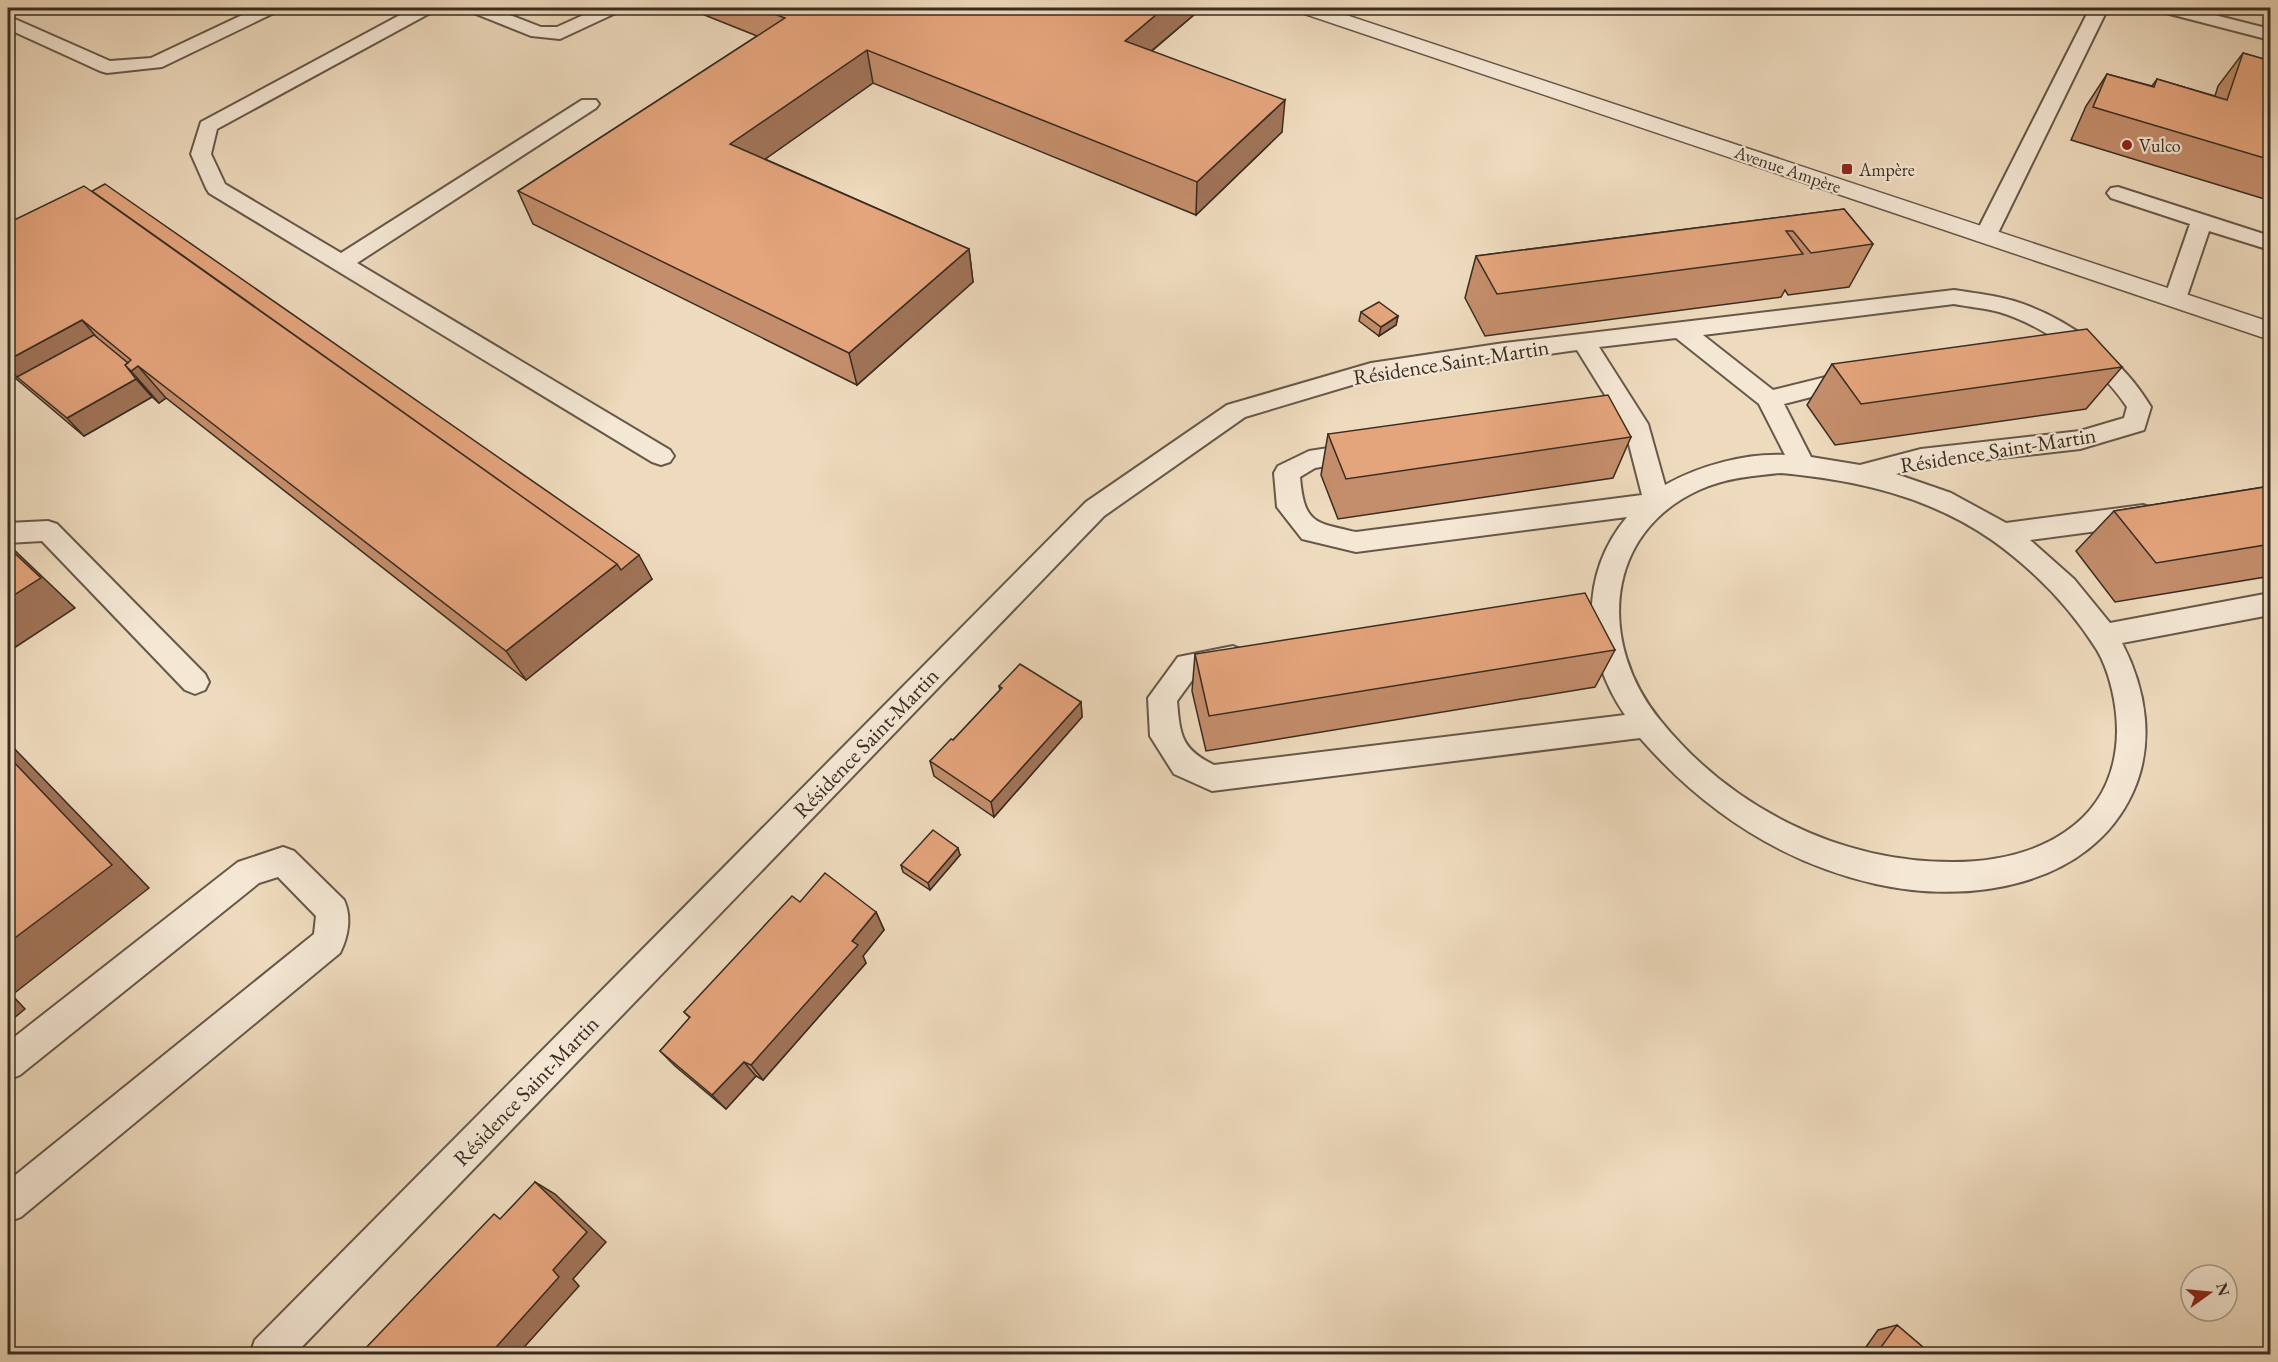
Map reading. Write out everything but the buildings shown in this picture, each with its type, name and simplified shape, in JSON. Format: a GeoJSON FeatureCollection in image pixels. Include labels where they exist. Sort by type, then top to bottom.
{"type":"FeatureCollection","features":[{"type":"Feature","properties":{"kind":"street","name":"Avenue Ampère"},"geometry":{"type":"LineString","coordinates":[[1306,8],[2271,331]]}},
{"type":"Feature","properties":{"kind":"lane"},"geometry":{"type":"LineString","coordinates":[[8,22],[107,67],[155,63],[270,8]]}},
{"type":"Feature","properties":{"kind":"lane"},"geometry":{"type":"LineString","coordinates":[[426,8],[208,126],[201,153],[216,188],[661,456]]}},
{"type":"Feature","properties":{"kind":"lane"},"geometry":{"type":"LineString","coordinates":[[477,8],[538,32],[560,33],[612,8]]}},
{"type":"Feature","properties":{"kind":"lane"},"geometry":{"type":"LineString","coordinates":[[1986,235],[2099,8]]}},
{"type":"Feature","properties":{"kind":"lane"},"geometry":{"type":"LineString","coordinates":[[2168,8],[2271,35]]}},
{"type":"Feature","properties":{"kind":"lane"},"geometry":{"type":"LineString","coordinates":[[341,263],[590,104]]}},
{"type":"Feature","properties":{"kind":"lane"},"geometry":{"type":"LineString","coordinates":[[2118,193],[2271,243]]}},
{"type":"Feature","properties":{"kind":"lane"},"geometry":{"type":"LineString","coordinates":[[2175,299],[2202,221]]}},
{"type":"Feature","properties":{"kind":"lane","name":"Résidence Saint-Martin"},"geometry":{"type":"LineString","coordinates":[[269,1354],[1095,509],[1236,411],[1371,371],[1584,342],[1954,297],[2012,309],[2082,345],[2130,391],[2139,407],[2135,424],[2080,440],[1921,458],[1865,473]]}},
{"type":"Feature","properties":{"kind":"lane"},"geometry":{"type":"LineString","coordinates":[[1681,330],[1769,399],[1802,465]]}},
{"type":"Feature","properties":{"kind":"lane"},"geometry":{"type":"LineString","coordinates":[[1584,342],[1636,424],[1657,503]]}},
{"type":"Feature","properties":{"kind":"lane"},"geometry":{"type":"LineString","coordinates":[[2048,348],[2082,345]]}},
{"type":"Feature","properties":{"kind":"lane"},"geometry":{"type":"LineString","coordinates":[[1769,399],[1880,371]]}},
{"type":"Feature","properties":{"kind":"lane"},"geometry":{"type":"LineString","coordinates":[[1556,420],[1626,409]]}},
{"type":"Feature","properties":{"kind":"lane","name":"Résidence Saint-Martin"},"geometry":{"type":"LineString","coordinates":[[1379,449],[1309,460],[1287,473],[1290,507],[1311,532],[1356,542],[1657,503]]}},
{"type":"Feature","properties":{"kind":"lane","name":"Résidence Saint-Martin"},"geometry":{"type":"LineString","coordinates":[[1802,465],[1865,473],[1908,486],[1950,504],[2002,534],[2028,553],[2062,584],[2090,618],[2112,652],[2126,688],[2132,724],[2131,759],[2121,791],[2101,820],[2074,844],[2038,862],[1997,873],[1950,877],[1901,874],[1851,862],[1801,844],[1755,820],[1712,792],[1677,760],[1647,725],[1625,690],[1611,654],[1605,620],[1593,599],[1627,532],[1657,503],[1675,490],[1707,476],[1742,467],[1802,465]]}},
{"type":"Feature","properties":{"kind":"lane"},"geometry":{"type":"LineString","coordinates":[[2002,534],[2166,512]]}},
{"type":"Feature","properties":{"kind":"lane"},"geometry":{"type":"LineString","coordinates":[[8,533],[48,531],[195,682]]}},
{"type":"Feature","properties":{"kind":"lane"},"geometry":{"type":"LineString","coordinates":[[2102,636],[2271,604]]}},
{"type":"Feature","properties":{"kind":"lane"},"geometry":{"type":"LineString","coordinates":[[1258,654],[1188,665],[1162,698],[1165,736],[1185,765],[1212,778],[1647,725]]}},
{"type":"Feature","properties":{"kind":"lane"},"geometry":{"type":"LineString","coordinates":[[8,1063],[249,872],[283,861],[333,911],[329,942],[8,1204]]}},
{"type":"Feature","properties":{"kind":"place","name":"Vulco"},"geometry":{"type":"Point","coordinates":[2127,145]}},
{"type":"Feature","properties":{"kind":"place","name":"Ampère"},"geometry":{"type":"Point","coordinates":[1847,169]}}]}
